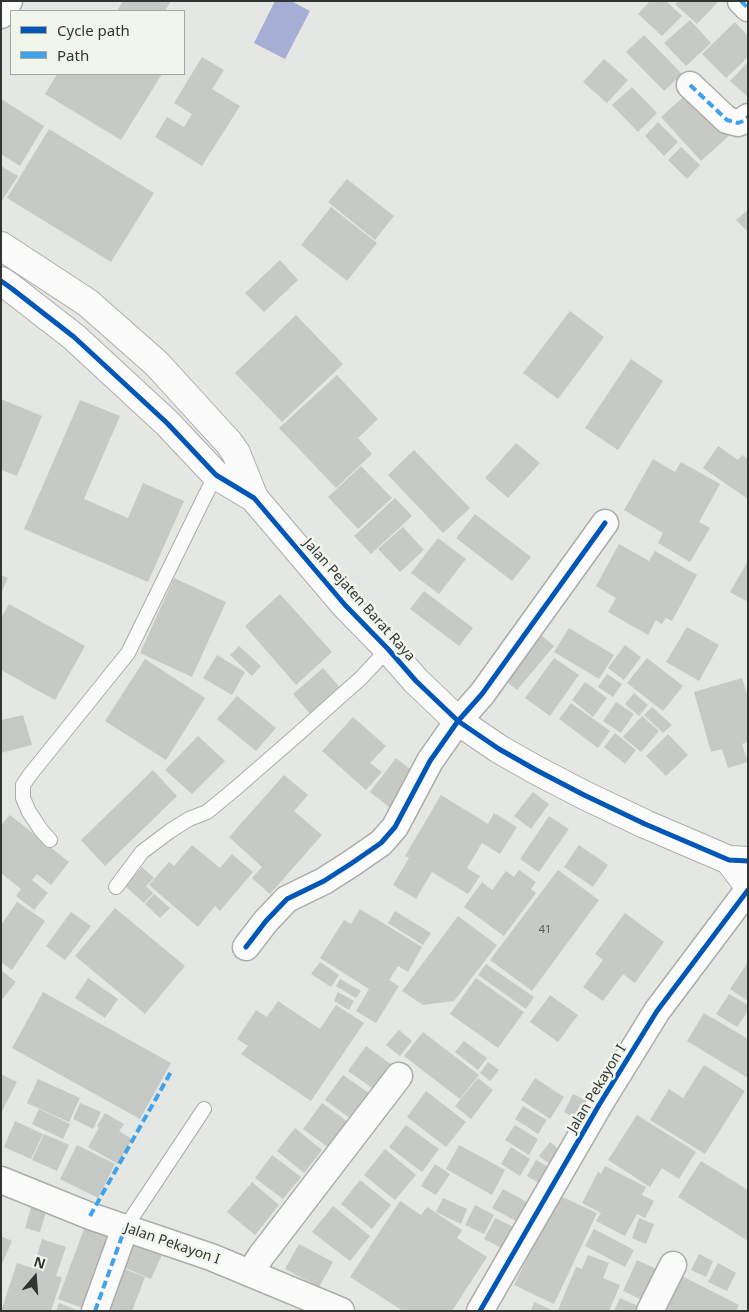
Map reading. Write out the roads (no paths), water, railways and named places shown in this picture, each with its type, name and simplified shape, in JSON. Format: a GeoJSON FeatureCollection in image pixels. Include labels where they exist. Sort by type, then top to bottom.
{"type":"FeatureCollection","features":[{"type":"Feature","properties":{"kind":"street"},"geometry":{"type":"LineString","coordinates":[[1,15],[8,1]]}},
{"type":"Feature","properties":{"kind":"street"},"geometry":{"type":"LineString","coordinates":[[741,1],[748,8]]}},
{"type":"Feature","properties":{"kind":"street"},"geometry":{"type":"LineString","coordinates":[[690,85],[727,120],[738,123],[748,117]]}},
{"type":"Feature","properties":{"kind":"street","name":"Jalan Pejaten Barat Raya"},"geometry":{"type":"LineString","coordinates":[[1,246],[88,303],[157,364],[236,453],[254,498]]}},
{"type":"Feature","properties":{"kind":"street","name":"Jalan Pejaten Barat Raya"},"geometry":{"type":"LineString","coordinates":[[1,281],[81,344],[167,423],[216,475],[254,498],[345,605],[416,681],[458,722],[499,749],[584,795],[645,824],[739,861],[748,885]]}},
{"type":"Feature","properties":{"kind":"street"},"geometry":{"type":"LineString","coordinates":[[246,947],[266,921],[287,899],[324,881],[352,864],[380,843],[395,827],[430,761],[458,722],[482,694],[605,523]]}},
{"type":"Feature","properties":{"kind":"street","name":"Jalan Pekayon I"},"geometry":{"type":"LineString","coordinates":[[480,1311],[657,1011],[748,890]]}},
{"type":"Feature","properties":{"kind":"street"},"geometry":{"type":"LineString","coordinates":[[250,1273],[261,1256],[400,1076]]}},
{"type":"Feature","properties":{"kind":"street","name":"Jalan Pekayon I"},"geometry":{"type":"LineString","coordinates":[[1,1180],[90,1216],[211,1257],[341,1311]]}},
{"type":"Feature","properties":{"kind":"street"},"geometry":{"type":"LineString","coordinates":[[95,1311],[124,1228]]}},
{"type":"Feature","properties":{"kind":"street"},"geometry":{"type":"LineString","coordinates":[[650,1311],[673,1265]]}},
{"type":"Feature","properties":{"kind":"lane"},"geometry":{"type":"LineString","coordinates":[[50,840],[29,812],[23,798],[23,785],[128,653],[216,475],[236,453]]}},
{"type":"Feature","properties":{"kind":"lane"},"geometry":{"type":"LineString","coordinates":[[116,887],[142,852],[189,819],[207,812],[235,789],[361,678],[388,649]]}},
{"type":"Feature","properties":{"kind":"lane"},"geometry":{"type":"LineString","coordinates":[[124,1228],[204,1109]]}},
{"type":"Feature","properties":{"kind":"water"},"geometry":{"type":"Polygon","coordinates":[[[275,1],[291,1],[310,11],[285,59],[254,43],[275,1]]]}}]}
